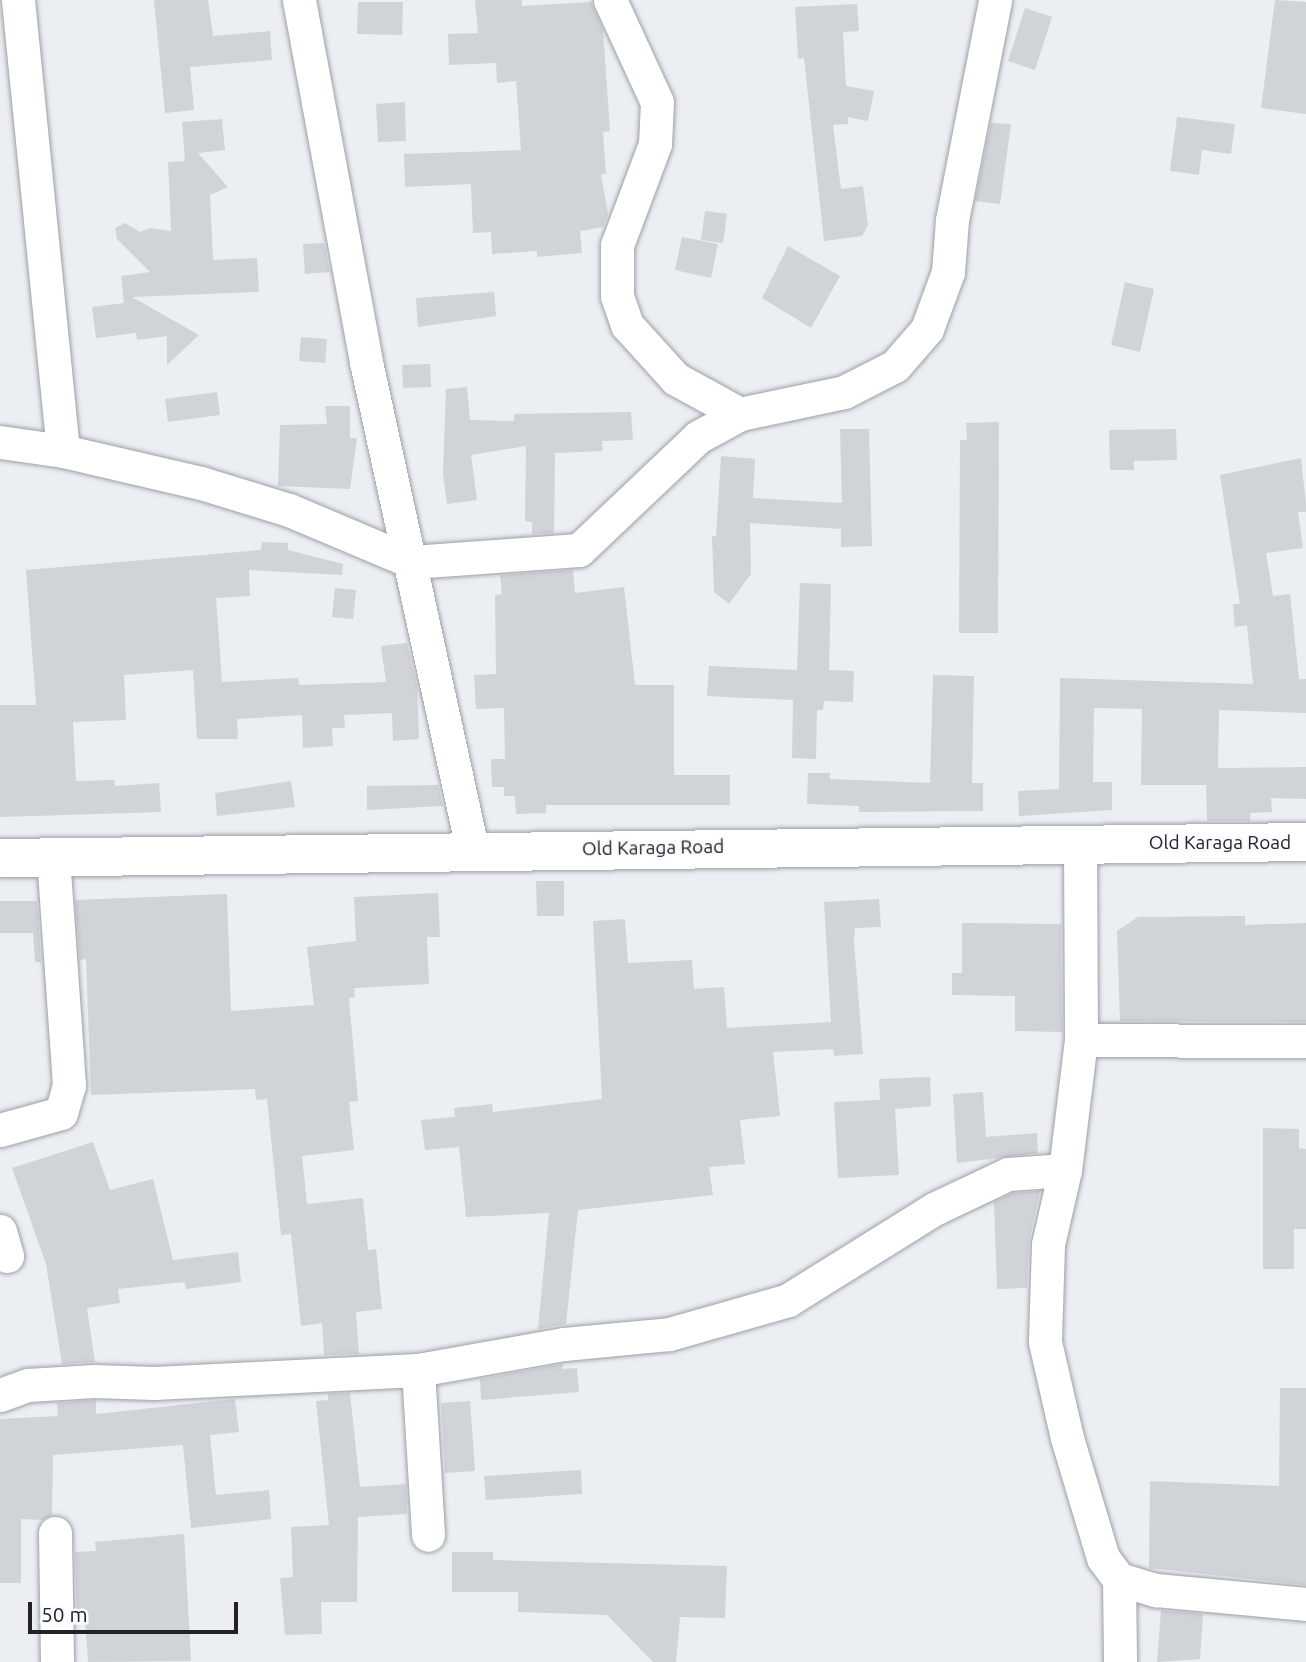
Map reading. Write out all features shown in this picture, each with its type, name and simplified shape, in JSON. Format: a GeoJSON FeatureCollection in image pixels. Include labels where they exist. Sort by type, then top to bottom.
{"type":"FeatureCollection","features":[{"type":"Feature","properties":{"kind":"street"},"geometry":{"type":"LineString","coordinates":[[18,0],[62,451]]}},
{"type":"Feature","properties":{"kind":"street"},"geometry":{"type":"LineString","coordinates":[[299,0],[366,362],[412,562],[472,849]]}},
{"type":"Feature","properties":{"kind":"street"},"geometry":{"type":"LineString","coordinates":[[610,0],[657,102],[655,144],[617,245],[617,296],[626,325],[676,379],[740,414]]}},
{"type":"Feature","properties":{"kind":"street"},"geometry":{"type":"LineString","coordinates":[[0,442],[62,451],[201,483],[289,510],[412,562],[579,550],[698,437],[740,414],[845,392],[895,366],[927,328],[948,272],[952,220],[995,0]]}},
{"type":"Feature","properties":{"kind":"street","name":"Old Karaga Road"},"geometry":{"type":"LineString","coordinates":[[0,858],[472,849],[1306,842]]}},
{"type":"Feature","properties":{"kind":"street"},"geometry":{"type":"LineString","coordinates":[[1080,844],[1081,1040],[1065,1170],[1048,1244],[1045,1342],[1061,1415],[1103,1558],[1119,1579],[1156,1590],[1306,1604]]}},
{"type":"Feature","properties":{"kind":"street"},"geometry":{"type":"LineString","coordinates":[[0,1130],[61,1112],[69,1085],[53,857]]}},
{"type":"Feature","properties":{"kind":"street"},"geometry":{"type":"LineString","coordinates":[[1081,1040],[1306,1041]]}},
{"type":"Feature","properties":{"kind":"street"},"geometry":{"type":"LineString","coordinates":[[0,1395],[29,1385],[94,1381],[154,1383],[418,1370],[564,1345],[669,1334],[788,1300],[934,1209],[1008,1174],[1065,1170]]}},
{"type":"Feature","properties":{"kind":"street"},"geometry":{"type":"LineString","coordinates":[[418,1370],[428,1535]]}},
{"type":"Feature","properties":{"kind":"street"},"geometry":{"type":"LineString","coordinates":[[55,1533],[57,1662]]}},
{"type":"Feature","properties":{"kind":"street"},"geometry":{"type":"LineString","coordinates":[[1119,1579],[1120,1662]]}},
{"type":"Feature","properties":{"kind":"building"},"geometry":{"type":"Polygon","coordinates":[[[154,0],[208,0],[213,36],[270,31],[272,60],[190,67],[194,110],[165,113],[154,0]]]}},
{"type":"Feature","properties":{"kind":"building"},"geometry":{"type":"Polygon","coordinates":[[[475,0],[522,0],[522,6],[591,2],[603,30],[610,131],[603,132],[606,174],[601,174],[608,214],[603,227],[580,231],[582,253],[537,257],[537,251],[492,254],[491,232],[473,233],[471,184],[405,187],[404,154],[521,150],[516,81],[497,83],[496,63],[449,65],[448,34],[478,33],[475,0]]]}},
{"type":"Feature","properties":{"kind":"building"},"geometry":{"type":"Polygon","coordinates":[[[1275,0],[1306,2],[1306,114],[1261,108],[1275,0]]]}},
{"type":"Feature","properties":{"kind":"building"},"geometry":{"type":"Polygon","coordinates":[[[358,2],[403,2],[402,35],[357,34],[358,2]]]}},
{"type":"Feature","properties":{"kind":"building"},"geometry":{"type":"Polygon","coordinates":[[[857,4],[859,31],[843,32],[846,86],[874,91],[868,121],[848,117],[848,124],[833,125],[841,189],[863,186],[868,225],[862,236],[824,241],[804,58],[798,59],[795,7],[857,4]]]}},
{"type":"Feature","properties":{"kind":"building"},"geometry":{"type":"Polygon","coordinates":[[[1025,8],[1052,17],[1035,70],[1008,61],[1025,8]]]}},
{"type":"Feature","properties":{"kind":"building"},"geometry":{"type":"Polygon","coordinates":[[[405,102],[406,141],[378,142],[376,104],[405,102]]]}},
{"type":"Feature","properties":{"kind":"building"},"geometry":{"type":"Polygon","coordinates":[[[1177,117],[1235,124],[1231,154],[1202,150],[1199,175],[1170,171],[1177,117]]]}},
{"type":"Feature","properties":{"kind":"building"},"geometry":{"type":"Polygon","coordinates":[[[222,119],[225,150],[198,153],[228,187],[210,195],[213,260],[257,258],[259,292],[132,297],[199,335],[167,365],[167,336],[137,340],[136,333],[96,338],[92,307],[124,303],[121,276],[150,272],[117,239],[115,228],[125,223],[140,232],[150,228],[171,231],[168,162],[185,161],[182,122],[222,119]]]}},
{"type":"Feature","properties":{"kind":"building"},"geometry":{"type":"Polygon","coordinates":[[[991,123],[1011,124],[1000,204],[975,201],[991,123]]]}},
{"type":"Feature","properties":{"kind":"building"},"geometry":{"type":"Polygon","coordinates":[[[705,211],[727,214],[723,243],[701,240],[705,211]]]}},
{"type":"Feature","properties":{"kind":"building"},"geometry":{"type":"Polygon","coordinates":[[[682,237],[718,244],[711,278],[675,270],[682,237]]]}},
{"type":"Feature","properties":{"kind":"building"},"geometry":{"type":"Polygon","coordinates":[[[324,243],[330,272],[305,274],[303,244],[324,243]]]}},
{"type":"Feature","properties":{"kind":"building"},"geometry":{"type":"Polygon","coordinates":[[[788,246],[840,276],[811,328],[762,298],[788,246]]]}},
{"type":"Feature","properties":{"kind":"building"},"geometry":{"type":"Polygon","coordinates":[[[1125,282],[1154,289],[1140,352],[1111,345],[1125,282]]]}},
{"type":"Feature","properties":{"kind":"building"},"geometry":{"type":"Polygon","coordinates":[[[494,292],[496,316],[418,327],[416,298],[494,292]]]}},
{"type":"Feature","properties":{"kind":"building"},"geometry":{"type":"Polygon","coordinates":[[[301,337],[327,339],[325,363],[299,361],[301,337]]]}},
{"type":"Feature","properties":{"kind":"building"},"geometry":{"type":"Polygon","coordinates":[[[430,364],[431,387],[403,388],[402,365],[430,364]]]}},
{"type":"Feature","properties":{"kind":"building"},"geometry":{"type":"Polygon","coordinates":[[[467,387],[470,420],[514,421],[514,414],[631,412],[633,440],[602,441],[603,451],[555,453],[554,533],[532,534],[532,522],[525,521],[526,446],[471,455],[477,500],[447,504],[443,474],[446,389],[467,387]]]}},
{"type":"Feature","properties":{"kind":"building"},"geometry":{"type":"Polygon","coordinates":[[[217,392],[220,415],[168,422],[165,399],[217,392]]]}},
{"type":"Feature","properties":{"kind":"building"},"geometry":{"type":"Polygon","coordinates":[[[325,406],[350,406],[350,438],[357,438],[350,489],[278,486],[280,425],[327,424],[325,406]]]}},
{"type":"Feature","properties":{"kind":"building"},"geometry":{"type":"Polygon","coordinates":[[[999,422],[998,633],[959,633],[960,440],[967,440],[966,423],[999,422]]]}},
{"type":"Feature","properties":{"kind":"building"},"geometry":{"type":"Polygon","coordinates":[[[840,429],[869,429],[872,546],[841,547],[841,529],[750,523],[751,574],[729,604],[714,592],[712,536],[716,536],[721,456],[755,459],[753,498],[842,503],[840,429]]]}},
{"type":"Feature","properties":{"kind":"building"},"geometry":{"type":"Polygon","coordinates":[[[1176,429],[1177,460],[1134,461],[1134,470],[1110,470],[1109,430],[1176,429]]]}},
{"type":"Feature","properties":{"kind":"building"},"geometry":{"type":"Polygon","coordinates":[[[1301,458],[1306,512],[1298,512],[1303,548],[1266,553],[1273,596],[1290,594],[1299,679],[1306,679],[1306,713],[1219,710],[1218,768],[1306,767],[1306,799],[1271,798],[1272,812],[1250,813],[1250,821],[1207,821],[1206,785],[1141,785],[1142,709],[1094,708],[1093,782],[1112,782],[1112,810],[1019,816],[1018,791],[1059,789],[1060,678],[1253,684],[1247,625],[1235,627],[1233,604],[1240,604],[1220,475],[1301,458]]]}},
{"type":"Feature","properties":{"kind":"building"},"geometry":{"type":"Polygon","coordinates":[[[262,542],[288,543],[288,550],[343,564],[342,575],[249,570],[250,596],[216,598],[222,682],[298,678],[299,685],[386,682],[381,646],[407,643],[417,686],[419,739],[393,741],[392,713],[344,715],[345,728],[332,728],[333,746],[303,748],[302,715],[237,719],[238,739],[197,739],[193,670],[124,675],[126,720],[73,722],[76,781],[114,780],[115,786],[159,783],[161,812],[0,817],[0,705],[36,705],[26,570],[261,550],[262,542]]]}},
{"type":"Feature","properties":{"kind":"building"},"geometry":{"type":"Polygon","coordinates":[[[573,570],[575,593],[624,587],[635,685],[674,685],[674,775],[730,775],[730,805],[546,805],[546,813],[516,814],[515,796],[504,796],[504,787],[492,787],[491,759],[505,759],[504,708],[476,709],[474,675],[496,674],[495,595],[502,594],[500,575],[573,570]]]}},
{"type":"Feature","properties":{"kind":"building"},"geometry":{"type":"Polygon","coordinates":[[[800,583],[831,584],[829,670],[854,671],[853,702],[824,701],[823,710],[817,710],[816,759],[792,758],[793,700],[707,696],[709,666],[797,670],[800,583]]]}},
{"type":"Feature","properties":{"kind":"building"},"geometry":{"type":"Polygon","coordinates":[[[335,588],[356,590],[353,619],[332,617],[335,588]]]}},
{"type":"Feature","properties":{"kind":"building"},"geometry":{"type":"Polygon","coordinates":[[[933,675],[974,676],[972,783],[983,783],[983,811],[859,812],[859,806],[807,804],[808,773],[830,773],[830,779],[930,783],[933,675]]]}},
{"type":"Feature","properties":{"kind":"building"},"geometry":{"type":"Polygon","coordinates":[[[291,781],[295,807],[217,816],[215,793],[291,781]]]}},
{"type":"Feature","properties":{"kind":"building"},"geometry":{"type":"Polygon","coordinates":[[[438,785],[443,806],[367,810],[367,786],[438,785]]]}},
{"type":"Feature","properties":{"kind":"building"},"geometry":{"type":"Polygon","coordinates":[[[536,881],[564,881],[564,916],[537,916],[536,881]]]}},
{"type":"Feature","properties":{"kind":"building"},"geometry":{"type":"Polygon","coordinates":[[[438,893],[440,937],[427,937],[429,984],[354,988],[355,997],[349,998],[358,1101],[349,1102],[354,1150],[302,1156],[307,1204],[363,1198],[368,1250],[376,1249],[382,1309],[356,1312],[359,1354],[324,1355],[322,1323],[301,1326],[291,1234],[281,1235],[267,1099],[256,1100],[255,1089],[91,1095],[86,959],[80,960],[75,900],[227,894],[231,1011],[314,1005],[307,947],[356,941],[354,897],[438,893]]]}},
{"type":"Feature","properties":{"kind":"building"},"geometry":{"type":"Polygon","coordinates":[[[879,899],[881,927],[855,928],[863,1054],[834,1056],[833,1049],[773,1052],[780,1116],[740,1120],[745,1164],[709,1167],[713,1195],[578,1210],[566,1324],[538,1329],[549,1213],[466,1217],[459,1147],[425,1150],[421,1120],[455,1117],[454,1108],[492,1104],[493,1112],[602,1099],[593,921],[625,919],[628,963],[692,960],[694,989],[724,987],[727,1028],[831,1022],[824,902],[879,899]]]}},
{"type":"Feature","properties":{"kind":"building"},"geometry":{"type":"Polygon","coordinates":[[[0,901],[37,901],[41,962],[35,962],[33,933],[0,933],[0,901]]]}},
{"type":"Feature","properties":{"kind":"building"},"geometry":{"type":"Polygon","coordinates":[[[1245,916],[1245,925],[1306,923],[1306,1022],[1120,1021],[1117,931],[1138,917],[1245,916]]]}},
{"type":"Feature","properties":{"kind":"building"},"geometry":{"type":"Polygon","coordinates":[[[962,923],[1061,924],[1062,1032],[1015,1031],[1015,996],[952,995],[952,973],[962,973],[962,923]]]}},
{"type":"Feature","properties":{"kind":"building"},"geometry":{"type":"Polygon","coordinates":[[[930,1077],[931,1106],[895,1109],[899,1175],[838,1178],[834,1102],[880,1100],[879,1079],[930,1077]]]}},
{"type":"Feature","properties":{"kind":"building"},"geometry":{"type":"Polygon","coordinates":[[[983,1092],[986,1137],[1037,1133],[1038,1153],[957,1163],[953,1094],[983,1092]]]}},
{"type":"Feature","properties":{"kind":"building"},"geometry":{"type":"Polygon","coordinates":[[[1263,1128],[1299,1129],[1299,1148],[1306,1149],[1306,1229],[1294,1229],[1294,1269],[1263,1269],[1263,1128]]]}},
{"type":"Feature","properties":{"kind":"building"},"geometry":{"type":"Polygon","coordinates":[[[93,1142],[110,1190],[153,1179],[173,1260],[238,1252],[241,1282],[186,1289],[185,1282],[118,1289],[120,1303],[87,1308],[95,1362],[62,1364],[46,1264],[12,1168],[93,1142]]]}},
{"type":"Feature","properties":{"kind":"building"},"geometry":{"type":"Polygon","coordinates":[[[1040,1191],[1029,1240],[1027,1288],[997,1289],[994,1202],[1013,1193],[1040,1191]]]}},
{"type":"Feature","properties":{"kind":"building"},"geometry":{"type":"Polygon","coordinates":[[[563,1364],[562,1369],[577,1368],[579,1392],[481,1400],[480,1379],[563,1364]]]}},
{"type":"Feature","properties":{"kind":"building"},"geometry":{"type":"Polygon","coordinates":[[[1280,1388],[1306,1388],[1306,1585],[1149,1568],[1150,1481],[1279,1486],[1280,1388]]]}},
{"type":"Feature","properties":{"kind":"building"},"geometry":{"type":"Polygon","coordinates":[[[350,1393],[360,1487],[406,1484],[407,1514],[358,1517],[357,1602],[321,1602],[322,1634],[285,1635],[280,1578],[293,1577],[291,1527],[329,1525],[316,1401],[328,1400],[328,1394],[350,1393]]]}},
{"type":"Feature","properties":{"kind":"building"},"geometry":{"type":"Polygon","coordinates":[[[235,1399],[239,1432],[210,1435],[216,1495],[269,1490],[271,1519],[191,1528],[183,1445],[53,1455],[52,1515],[42,1520],[21,1519],[21,1583],[0,1583],[0,1419],[58,1416],[57,1403],[96,1400],[96,1414],[235,1399]]]}},
{"type":"Feature","properties":{"kind":"building"},"geometry":{"type":"Polygon","coordinates":[[[470,1401],[475,1471],[445,1473],[441,1403],[470,1401]]]}},
{"type":"Feature","properties":{"kind":"building"},"geometry":{"type":"Polygon","coordinates":[[[581,1470],[582,1494],[486,1500],[484,1476],[581,1470]]]}},
{"type":"Feature","properties":{"kind":"building"},"geometry":{"type":"Polygon","coordinates":[[[184,1534],[191,1661],[88,1662],[85,1618],[77,1619],[75,1552],[96,1551],[95,1542],[184,1534]]]}},
{"type":"Feature","properties":{"kind":"building"},"geometry":{"type":"Polygon","coordinates":[[[452,1552],[493,1552],[493,1560],[727,1566],[725,1618],[680,1617],[676,1662],[653,1662],[607,1615],[518,1612],[518,1592],[452,1592],[452,1552]]]}},
{"type":"Feature","properties":{"kind":"building"},"geometry":{"type":"Polygon","coordinates":[[[1161,1610],[1203,1614],[1200,1659],[1157,1662],[1161,1610]]]}}]}
